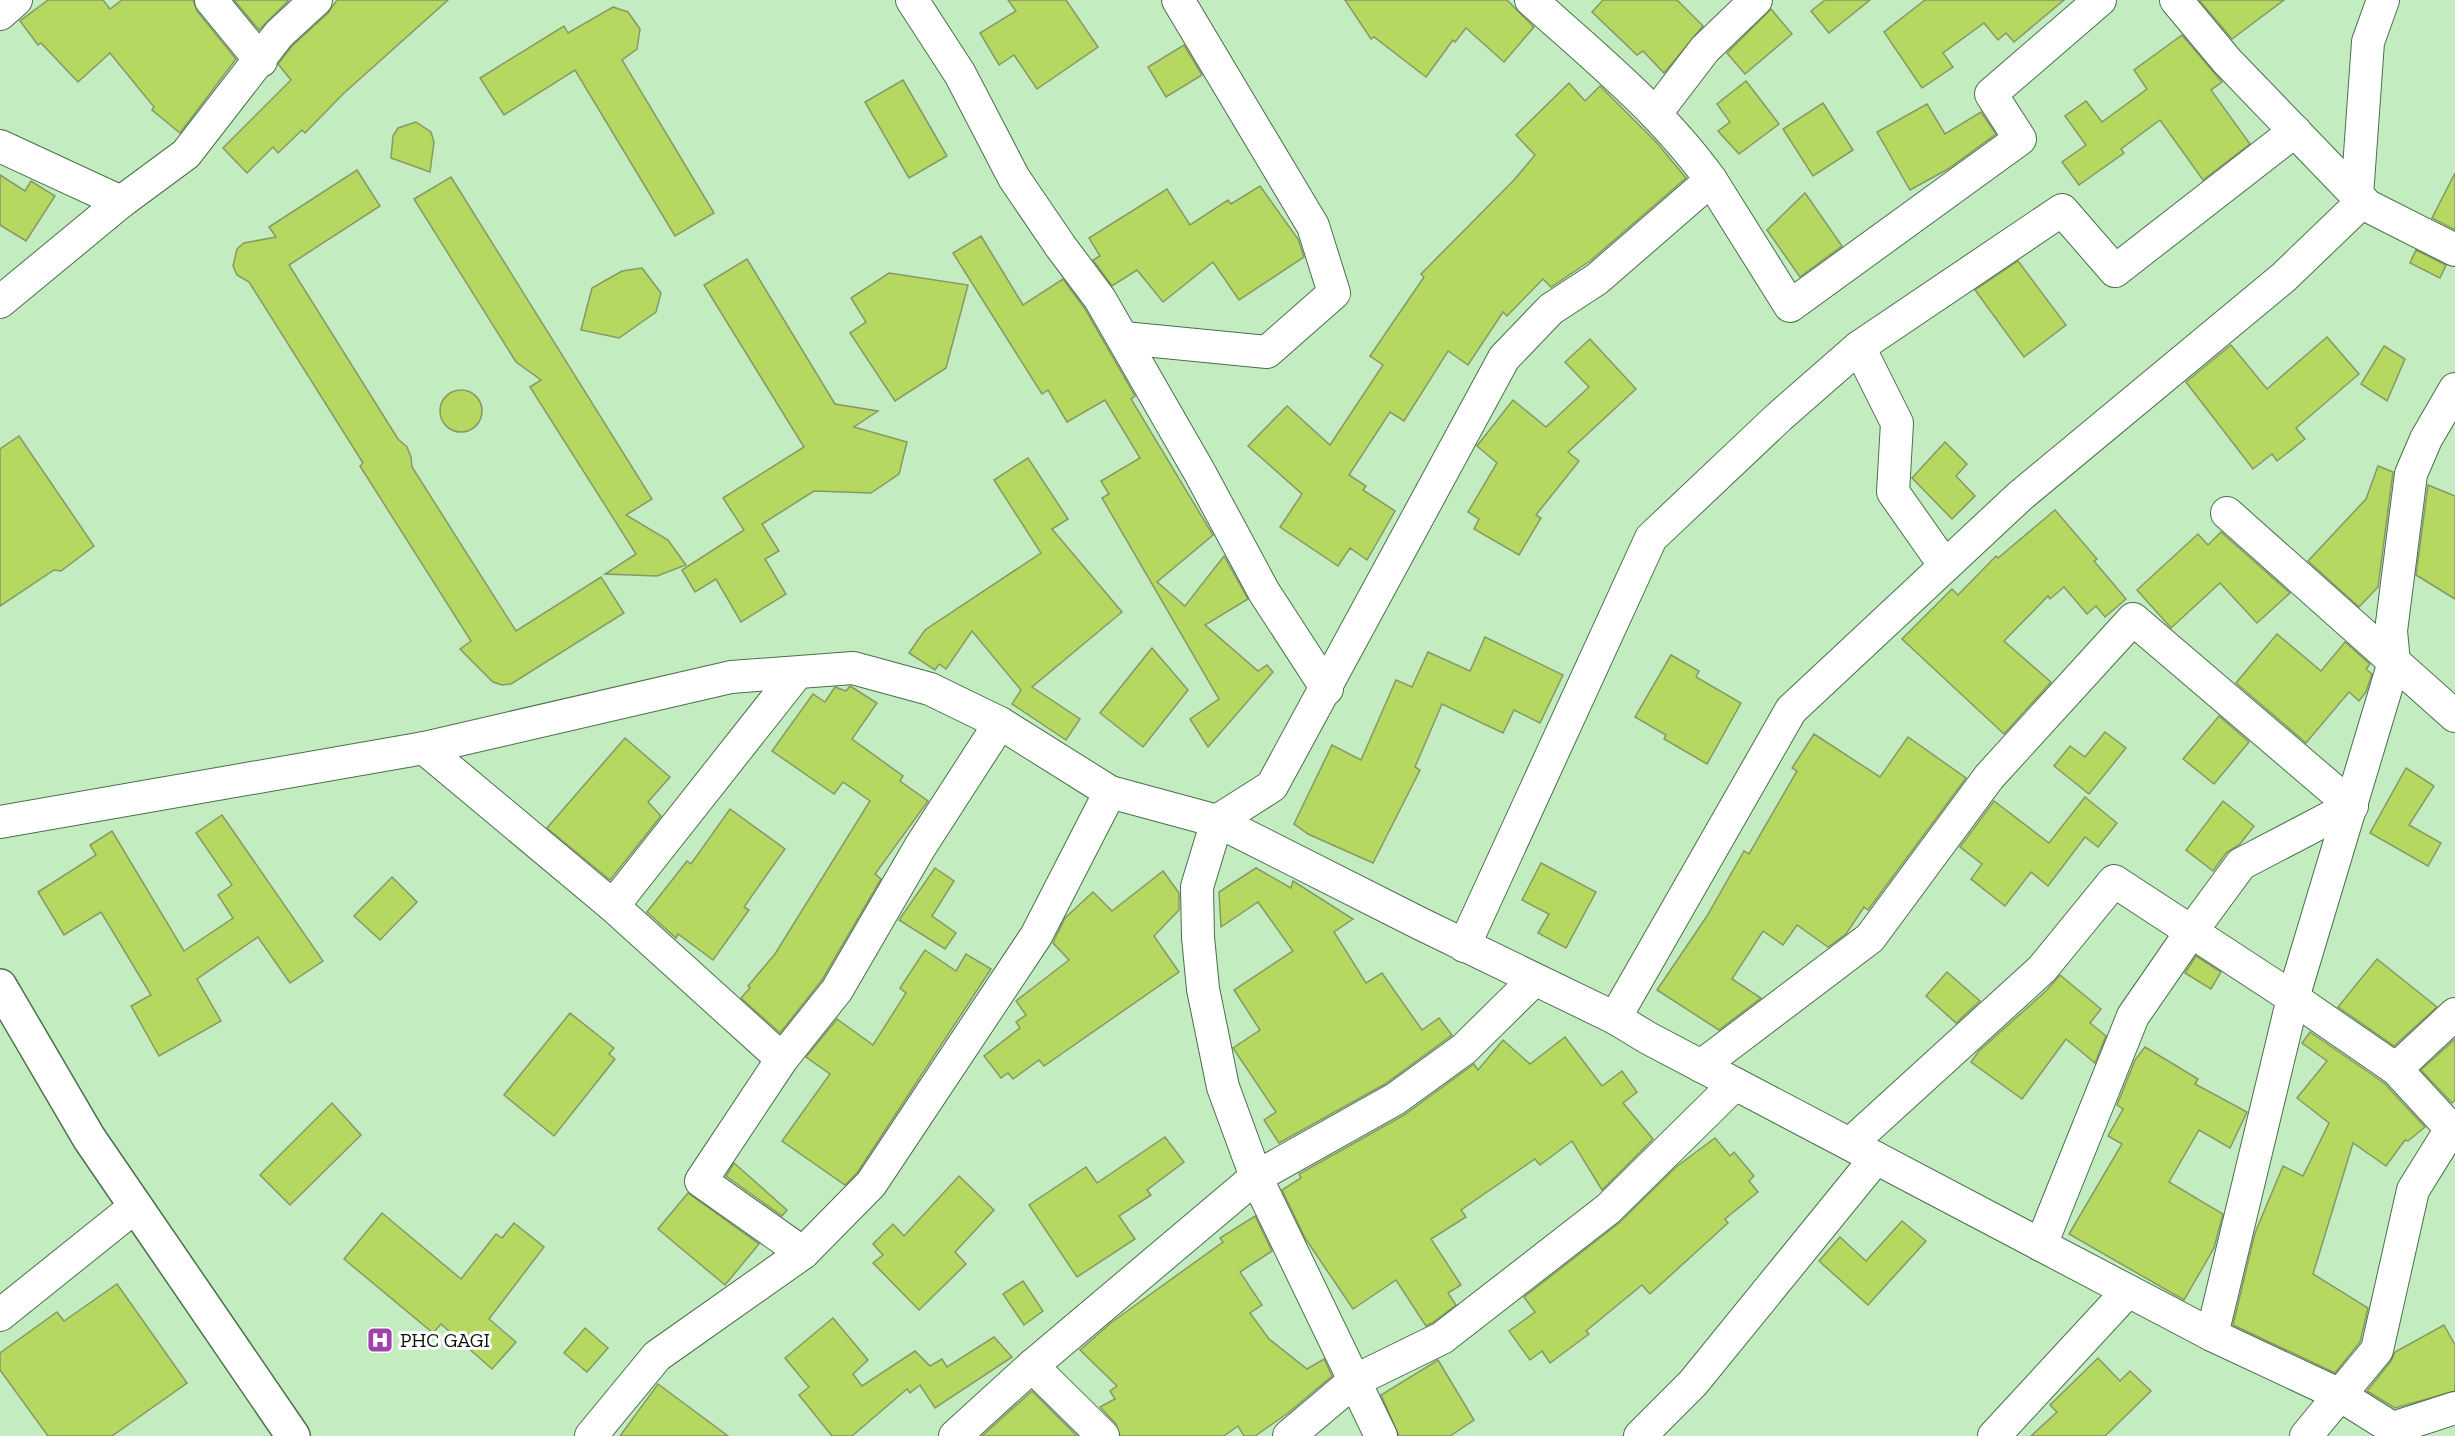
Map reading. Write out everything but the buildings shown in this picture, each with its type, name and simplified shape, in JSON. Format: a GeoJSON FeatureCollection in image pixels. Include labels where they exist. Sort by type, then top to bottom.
{"type":"FeatureCollection","features":[{"type":"Feature","properties":{"kind":"street"},"geometry":{"type":"LineString","coordinates":[[0,14],[16,0]]}},
{"type":"Feature","properties":{"kind":"street"},"geometry":{"type":"LineString","coordinates":[[211,0],[261,61]]}},
{"type":"Feature","properties":{"kind":"street"},"geometry":{"type":"LineString","coordinates":[[0,302],[121,202],[186,153],[261,61],[279,34],[316,0]]}},
{"type":"Feature","properties":{"kind":"street"},"geometry":{"type":"LineString","coordinates":[[912,0],[960,74],[1014,178],[1061,247],[1100,298],[1264,592],[1326,689]]}},
{"type":"Feature","properties":{"kind":"street"},"geometry":{"type":"LineString","coordinates":[[1124,338],[1267,352],[1334,293],[1313,226],[1178,0]]}},
{"type":"Feature","properties":{"kind":"street"},"geometry":{"type":"LineString","coordinates":[[1656,113],[1705,49],[1756,0]]}},
{"type":"Feature","properties":{"kind":"street"},"geometry":{"type":"LineString","coordinates":[[1535,1],[1656,113],[1687,146],[1712,180],[1790,306],[2020,139],[1991,94],[2100,0]]}},
{"type":"Feature","properties":{"kind":"street"},"geometry":{"type":"LineString","coordinates":[[2176,0],[2227,61],[2360,198],[2455,250]]}},
{"type":"Feature","properties":{"kind":"street"},"geometry":{"type":"LineString","coordinates":[[1615,1018],[1791,711],[2020,496],[2284,277],[2360,198],[2368,42],[2383,0]]}},
{"type":"Feature","properties":{"kind":"street"},"geometry":{"type":"LineString","coordinates":[[1464,946],[1650,538],[1779,417],[1859,346],[2062,210],[2115,271],[2295,131]]}},
{"type":"Feature","properties":{"kind":"street"},"geometry":{"type":"LineString","coordinates":[[0,146],[121,202]]}},
{"type":"Feature","properties":{"kind":"street"},"geometry":{"type":"LineString","coordinates":[[1381,1436],[1256,1177],[1223,1087],[1203,989],[1198,937],[1197,887],[1217,821],[1272,786],[1504,358],[1551,309],[1597,279],[1712,180]]}},
{"type":"Feature","properties":{"kind":"street"},"geometry":{"type":"LineString","coordinates":[[1859,346],[1897,423],[1893,492],[1946,566]]}},
{"type":"Feature","properties":{"kind":"street"},"geometry":{"type":"LineString","coordinates":[[2212,1335],[2293,998],[2394,662],[2391,631],[2411,474],[2426,439],[2455,389]]}},
{"type":"Feature","properties":{"kind":"street"},"geometry":{"type":"LineString","coordinates":[[2227,513],[2455,716]]}},
{"type":"Feature","properties":{"kind":"street"},"geometry":{"type":"LineString","coordinates":[[1701,1066],[1870,938],[1989,777],[2133,619],[2352,806]]}},
{"type":"Feature","properties":{"kind":"street"},"geometry":{"type":"LineString","coordinates":[[0,822],[424,748],[731,677],[853,668],[930,688],[1000,723],[1110,792],[1217,821],[1464,946],[1615,1018],[1701,1066],[2212,1335],[2338,1394],[2398,1432],[2455,1408]]}},
{"type":"Feature","properties":{"kind":"street"},"geometry":{"type":"LineString","coordinates":[[613,906],[797,673]]}},
{"type":"Feature","properties":{"kind":"street"},"geometry":{"type":"LineString","coordinates":[[803,1253],[701,1180],[782,1059],[837,990],[920,847],[1000,723]]}},
{"type":"Feature","properties":{"kind":"street"},"geometry":{"type":"LineString","coordinates":[[424,748],[613,906],[782,1059]]}},
{"type":"Feature","properties":{"kind":"street"},"geometry":{"type":"LineString","coordinates":[[591,1436],[657,1356],[803,1253],[871,1184],[1036,936],[1110,792]]}},
{"type":"Feature","properties":{"kind":"street"},"geometry":{"type":"LineString","coordinates":[[2041,1245],[2133,1016],[2192,932],[2241,864],[2352,806]]}},
{"type":"Feature","properties":{"kind":"street"},"geometry":{"type":"LineString","coordinates":[[1640,1436],[1693,1383],[1863,1151],[2042,969],[2114,881],[2293,998],[2396,1069],[2453,1131],[2413,1190],[2377,1350],[2338,1394],[2306,1436]]}},
{"type":"Feature","properties":{"kind":"street"},"geometry":{"type":"LineString","coordinates":[[955,1436],[1032,1366],[1256,1177],[1404,1093],[1464,1049],[1534,980]]}},
{"type":"Feature","properties":{"kind":"street"},"geometry":{"type":"LineString","coordinates":[[0,986],[89,1138],[293,1436]]}},
{"type":"Feature","properties":{"kind":"street"},"geometry":{"type":"LineString","coordinates":[[2396,1069],[2455,1014]]}},
{"type":"Feature","properties":{"kind":"street"},"geometry":{"type":"LineString","coordinates":[[1289,1436],[1354,1381],[1442,1338],[1598,1217],[1735,1084]]}},
{"type":"Feature","properties":{"kind":"street"},"geometry":{"type":"LineString","coordinates":[[0,1315],[136,1206]]}},
{"type":"Feature","properties":{"kind":"street"},"geometry":{"type":"LineString","coordinates":[[1994,1436],[2128,1291]]}},
{"type":"Feature","properties":{"kind":"street"},"geometry":{"type":"LineString","coordinates":[[1032,1366],[1103,1436]]}},
{"type":"Feature","properties":{"kind":"place","name":"PHC GAGI"},"geometry":{"type":"Point","coordinates":[380,1340]}}]}
